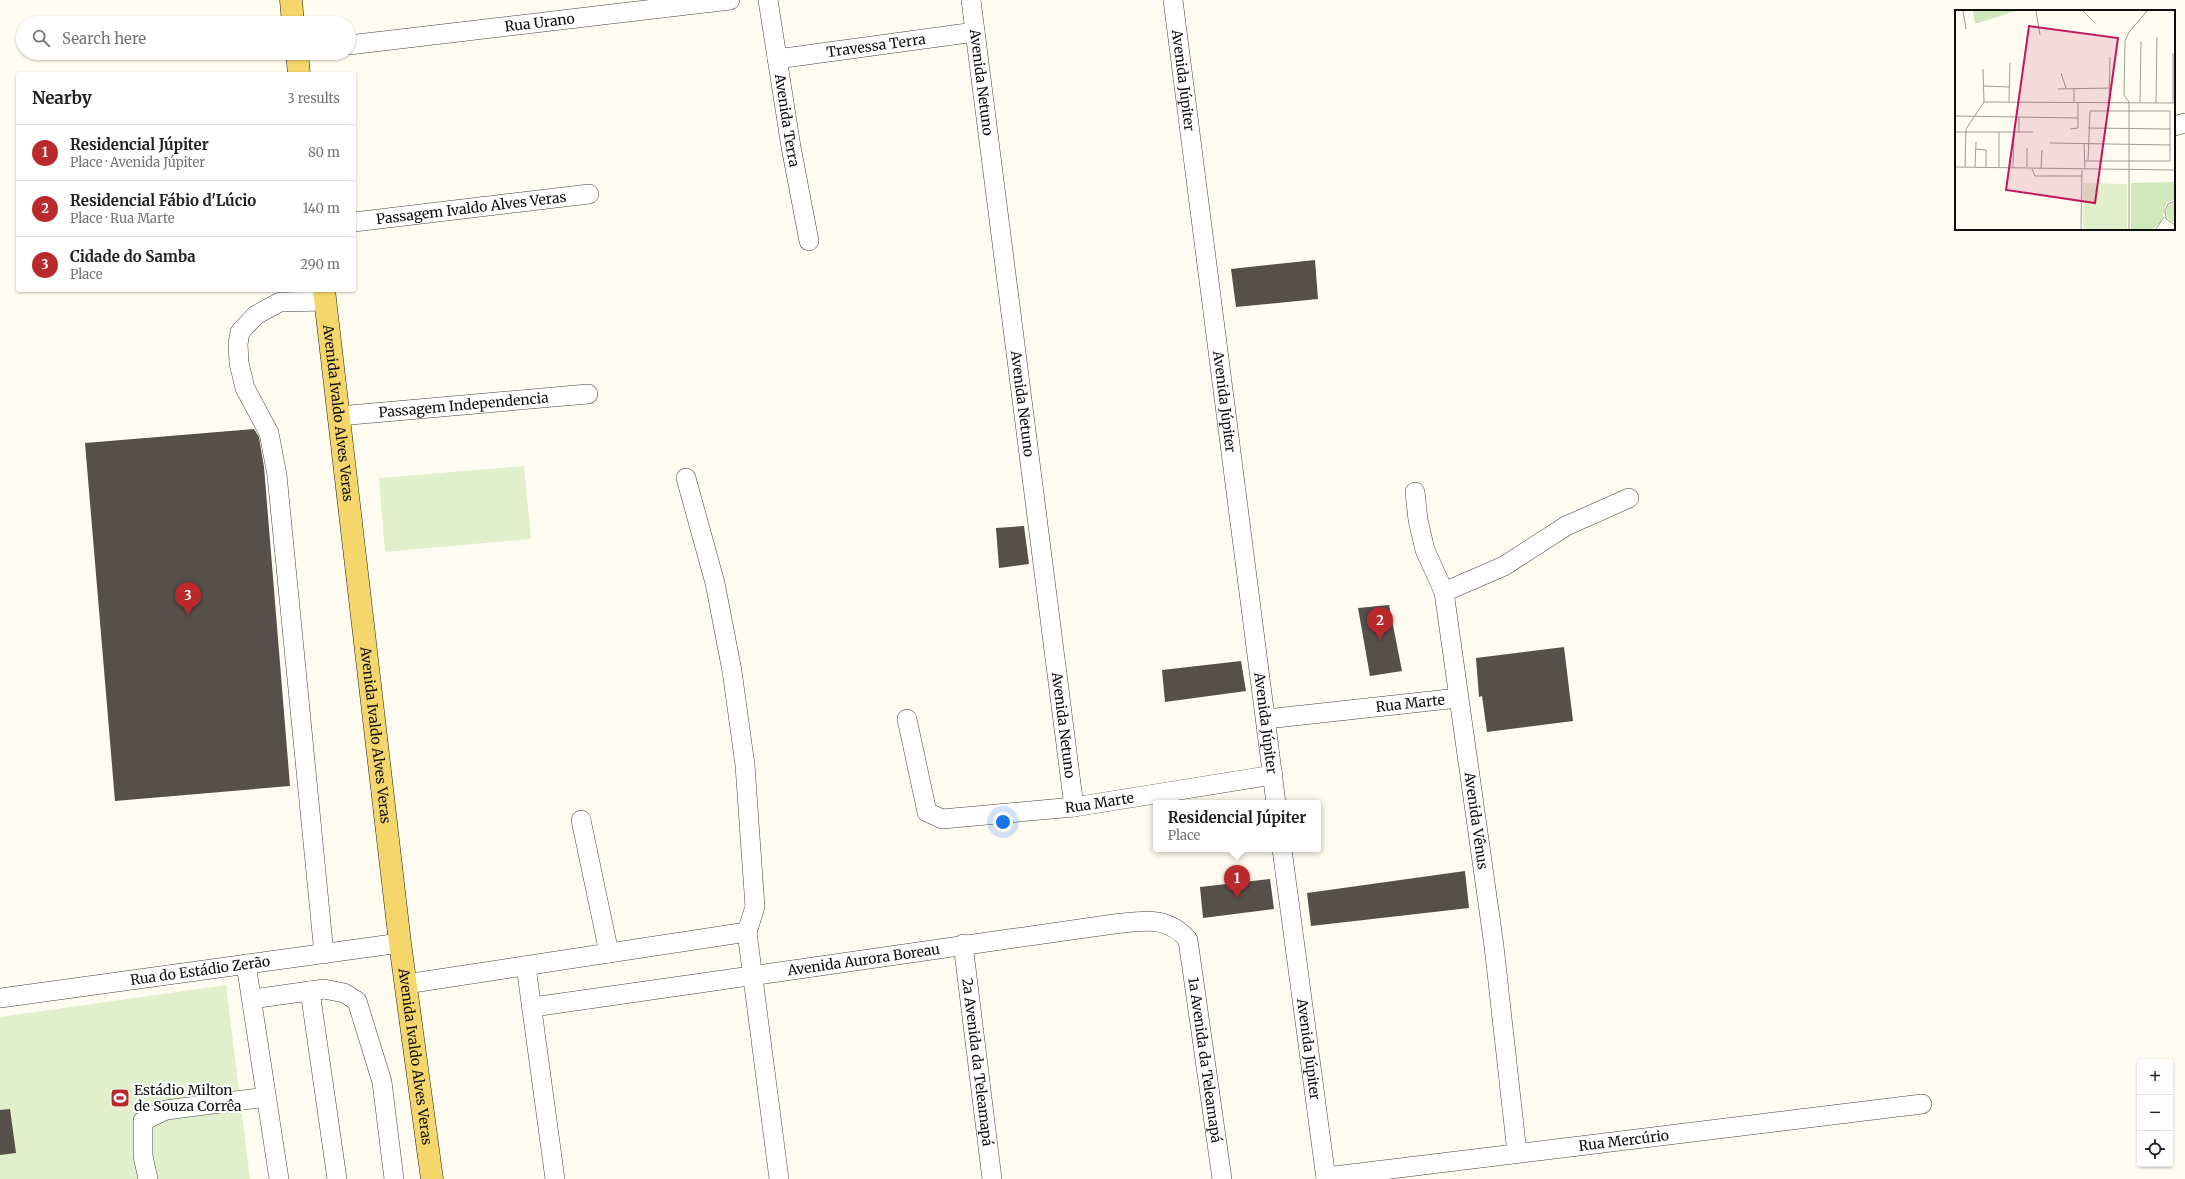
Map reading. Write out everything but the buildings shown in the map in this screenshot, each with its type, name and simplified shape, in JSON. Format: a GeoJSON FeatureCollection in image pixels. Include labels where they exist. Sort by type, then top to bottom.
{"type":"FeatureCollection","features":[{"type":"Feature","properties":{"kind":"main road"},"geometry":{"type":"LineString","coordinates":[[291,0],[293,16]]}},
{"type":"Feature","properties":{"kind":"main road"},"geometry":{"type":"LineString","coordinates":[[298,60],[299,72]]}},
{"type":"Feature","properties":{"kind":"main road","name":"Avenida Ivaldo Alves Veras"},"geometry":{"type":"LineString","coordinates":[[325,295],[400,943],[432,1179]]}},
{"type":"Feature","properties":{"kind":"street","name":"Rua Urano"},"geometry":{"type":"LineString","coordinates":[[356,44],[730,0]]}},
{"type":"Feature","properties":{"kind":"street","name":"Avenida Terra"},"geometry":{"type":"LineString","coordinates":[[768,0],[791,147],[809,241]]}},
{"type":"Feature","properties":{"kind":"street","name":"Avenida Netuno"},"geometry":{"type":"LineString","coordinates":[[971,0],[1074,807]]}},
{"type":"Feature","properties":{"kind":"street","name":"Avenida Júpiter"},"geometry":{"type":"LineString","coordinates":[[1173,0],[1267,719],[1276,800]]}},
{"type":"Feature","properties":{"kind":"street","name":"Travessa Terra"},"geometry":{"type":"LineString","coordinates":[[777,59],[976,32]]}},
{"type":"Feature","properties":{"kind":"street"},"geometry":{"type":"LineString","coordinates":[[2175,126],[2185,123]]}},
{"type":"Feature","properties":{"kind":"street","name":"Passagem Ivaldo Alves Veras"},"geometry":{"type":"LineString","coordinates":[[356,222],[589,194]]}},
{"type":"Feature","properties":{"kind":"street"},"geometry":{"type":"LineString","coordinates":[[324,954],[277,475],[269,434],[246,388],[239,363],[238,344],[240,332],[256,315],[268,308],[280,302],[325,295]]}},
{"type":"Feature","properties":{"kind":"street","name":"Passagem Independencia"},"geometry":{"type":"LineString","coordinates":[[339,416],[588,394]]}},
{"type":"Feature","properties":{"kind":"street"},"geometry":{"type":"LineString","coordinates":[[686,478],[715,583],[732,671],[745,765],[755,907],[747,932],[779,1179]]}},
{"type":"Feature","properties":{"kind":"street","name":"Avenida Vênus"},"geometry":{"type":"LineString","coordinates":[[1416,492],[1418,520],[1425,550],[1444,592],[1494,946],[1517,1153]]}},
{"type":"Feature","properties":{"kind":"street"},"geometry":{"type":"LineString","coordinates":[[1444,592],[1504,566],[1566,526],[1629,498]]}},
{"type":"Feature","properties":{"kind":"street","name":"Rua Marte"},"geometry":{"type":"LineString","coordinates":[[1267,719],[1458,698]]}},
{"type":"Feature","properties":{"kind":"street","name":"Rua Marte"},"geometry":{"type":"LineString","coordinates":[[907,719],[927,812],[933,816],[948,819],[1074,807],[1273,775]]}},
{"type":"Feature","properties":{"kind":"street"},"geometry":{"type":"LineString","coordinates":[[581,820],[609,953]]}},
{"type":"Feature","properties":{"kind":"street","name":"Avenida Júpiter"},"geometry":{"type":"LineString","coordinates":[[1282,852],[1326,1178]]}},
{"type":"Feature","properties":{"kind":"street","name":"Avenida Aurora Boreau"},"geometry":{"type":"LineString","coordinates":[[533,1007],[963,944],[1142,921],[1162,922],[1179,929],[1188,940]]}},
{"type":"Feature","properties":{"kind":"street"},"geometry":{"type":"LineString","coordinates":[[406,984],[747,932]]}},
{"type":"Feature","properties":{"kind":"street","name":"1a Avenida da Teleamapá"},"geometry":{"type":"LineString","coordinates":[[1188,940],[1222,1179]]}},
{"type":"Feature","properties":{"kind":"street","name":"Rua do Estádio Zerão"},"geometry":{"type":"LineString","coordinates":[[0,998],[400,943]]}},
{"type":"Feature","properties":{"kind":"street","name":"2a Avenida da Teleamapá"},"geometry":{"type":"LineString","coordinates":[[963,944],[992,1179]]}},
{"type":"Feature","properties":{"kind":"street"},"geometry":{"type":"LineString","coordinates":[[246,964],[278,1179]]}},
{"type":"Feature","properties":{"kind":"street"},"geometry":{"type":"LineString","coordinates":[[526,966],[533,1007],[555,1179]]}},
{"type":"Feature","properties":{"kind":"street"},"geometry":{"type":"LineString","coordinates":[[252,999],[324,989],[344,993],[356,1001],[382,1082],[394,1179]]}},
{"type":"Feature","properties":{"kind":"street"},"geometry":{"type":"LineString","coordinates":[[310,991],[337,1179]]}},
{"type":"Feature","properties":{"kind":"street"},"geometry":{"type":"LineString","coordinates":[[148,1179],[143,1156],[143,1120],[166,1110],[266,1097]]}},
{"type":"Feature","properties":{"kind":"street","name":"Rua Mercúrio"},"geometry":{"type":"LineString","coordinates":[[1326,1178],[1517,1153],[1922,1104]]}},
{"type":"Feature","properties":{"kind":"green space"},"geometry":{"type":"Polygon","coordinates":[[[524,466],[531,539],[385,552],[379,478],[524,466]]]}},
{"type":"Feature","properties":{"kind":"green space","name":"Estádio Milton de Souza Corrêa"},"geometry":{"type":"Polygon","coordinates":[[[226,985],[250,1179],[0,1179],[0,1017],[226,985]]]}},
{"type":"Feature","properties":{"kind":"place","name":"Cidade do Samba"},"geometry":{"type":"Point","coordinates":[188,615]}},
{"type":"Feature","properties":{"kind":"place","name":"Residencial Fábio d'Lúcio"},"geometry":{"type":"Point","coordinates":[1380,640]}},
{"type":"Feature","properties":{"kind":"place","name":"Residencial Júpiter"},"geometry":{"type":"Point","coordinates":[1237,898]}},
{"type":"Feature","properties":{"kind":"place","name":"Estádio Milton de Souza Corrêa"},"geometry":{"type":"Point","coordinates":[120,1098]}}]}
